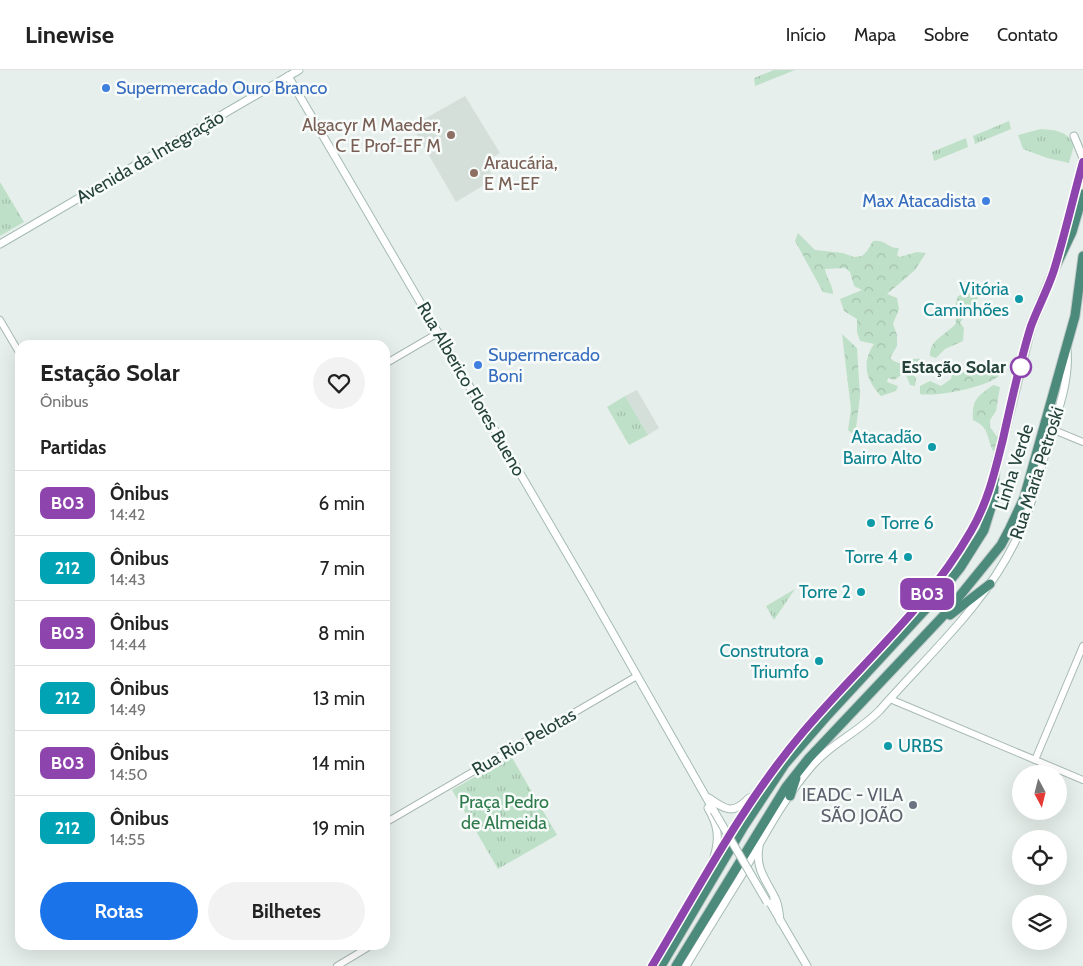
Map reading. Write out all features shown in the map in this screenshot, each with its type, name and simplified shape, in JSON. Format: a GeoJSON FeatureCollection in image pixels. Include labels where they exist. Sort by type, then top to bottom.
{"type":"FeatureCollection","features":[{"type":"Feature","properties":{"kind":"highway","name":"Linha Verde"},"geometry":{"type":"LineString","coordinates":[[661,966],[764,794],[785,764],[937,597],[960,568],[984,530],[993,501],[995,470],[1032,326],[1054,270],[1072,232],[1083,194]]}},
{"type":"Feature","properties":{"kind":"highway","name":"Linha Verde"},"geometry":{"type":"LineString","coordinates":[[676,966],[778,800],[800,770],[967,588],[1000,545],[1010,528],[1024,498],[1048,428],[1066,346],[1075,316],[1083,256]]}},
{"type":"Feature","properties":{"kind":"highway"},"geometry":{"type":"LineString","coordinates":[[932,628],[990,584]]}},
{"type":"Feature","properties":{"kind":"highway"},"geometry":{"type":"LineString","coordinates":[[804,730],[826,717]]}},
{"type":"Feature","properties":{"kind":"highway"},"geometry":{"type":"LineString","coordinates":[[790,796],[800,770]]}},
{"type":"Feature","properties":{"kind":"highway"},"geometry":{"type":"LineString","coordinates":[[677,940],[689,905]]}},
{"type":"Feature","properties":{"kind":"main road","name":"Avenida da Integração"},"geometry":{"type":"LineString","coordinates":[[0,244],[287,73],[299,70]]}},
{"type":"Feature","properties":{"kind":"main road","name":"Rua Alberico Flores Bueno"},"geometry":{"type":"LineString","coordinates":[[287,73],[637,676],[693,776],[780,921]]}},
{"type":"Feature","properties":{"kind":"main road"},"geometry":{"type":"LineString","coordinates":[[1054,270],[1083,160],[1074,136]]}},
{"type":"Feature","properties":{"kind":"main road"},"geometry":{"type":"LineString","coordinates":[[1075,316],[1083,283]]}},
{"type":"Feature","properties":{"kind":"main road","name":"Rua Maria Petroski"},"geometry":{"type":"LineString","coordinates":[[686,966],[763,837],[811,767],[839,742],[866,724],[965,618],[990,584],[1011,550],[1023,524],[1048,428]]}},
{"type":"Feature","properties":{"kind":"main road"},"geometry":{"type":"LineString","coordinates":[[652,966],[759,789],[804,730],[890,637],[942,575],[971,531],[984,507],[995,470]]}},
{"type":"Feature","properties":{"kind":"main road","name":"Rua Alberico Flores Bueno"},"geometry":{"type":"LineString","coordinates":[[656,709],[715,811]]}},
{"type":"Feature","properties":{"kind":"main road"},"geometry":{"type":"LineString","coordinates":[[693,776],[718,830],[718,842],[711,866]]}},
{"type":"Feature","properties":{"kind":"main road"},"geometry":{"type":"LineString","coordinates":[[709,798],[725,808],[734,809],[741,806],[759,789]]}},
{"type":"Feature","properties":{"kind":"main road"},"geometry":{"type":"LineString","coordinates":[[763,837],[758,853],[759,868],[777,903],[780,921],[807,966]]}},
{"type":"Feature","properties":{"kind":"street"},"geometry":{"type":"LineString","coordinates":[[0,320],[15,346]]}},
{"type":"Feature","properties":{"kind":"street"},"geometry":{"type":"LineString","coordinates":[[390,361],[438,333]]}},
{"type":"Feature","properties":{"kind":"street"},"geometry":{"type":"LineString","coordinates":[[1048,428],[1083,442]]}},
{"type":"Feature","properties":{"kind":"street"},"geometry":{"type":"LineString","coordinates":[[1035,760],[1083,646]]}},
{"type":"Feature","properties":{"kind":"street","name":"Rua Rio Pelotas"},"geometry":{"type":"LineString","coordinates":[[390,820],[637,676]]}},
{"type":"Feature","properties":{"kind":"street"},"geometry":{"type":"LineString","coordinates":[[890,699],[1083,780]]}},
{"type":"Feature","properties":{"kind":"street"},"geometry":{"type":"LineString","coordinates":[[337,966],[361,950]]}},
{"type":"Feature","properties":{"kind":"shaded area"},"geometry":{"type":"Polygon","coordinates":[[[465,96],[500,153],[485,162],[494,179],[456,202],[412,126],[465,96]]]}},
{"type":"Feature","properties":{"kind":"shaded area"},"geometry":{"type":"Polygon","coordinates":[[[637,390],[659,428],[648,435],[625,396],[637,390]]]}},
{"type":"Feature","properties":{"kind":"green space"},"geometry":{"type":"Polygon","coordinates":[[[774,70],[795,70],[755,86],[754,78],[774,70]]]}},
{"type":"Feature","properties":{"kind":"green space"},"geometry":{"type":"Polygon","coordinates":[[[1009,121],[1011,129],[975,144],[973,136],[1009,121]]]}},
{"type":"Feature","properties":{"kind":"green space"},"geometry":{"type":"Polygon","coordinates":[[[1041,129],[1060,132],[1071,140],[1074,145],[1069,163],[1047,158],[1023,149],[1018,135],[1041,129]]]}},
{"type":"Feature","properties":{"kind":"green space"},"geometry":{"type":"Polygon","coordinates":[[[966,138],[968,147],[934,161],[932,152],[966,138]]]}},
{"type":"Feature","properties":{"kind":"green space"},"geometry":{"type":"Polygon","coordinates":[[[0,182],[24,222],[0,236],[0,182]]]}},
{"type":"Feature","properties":{"kind":"green space"},"geometry":{"type":"Polygon","coordinates":[[[798,233],[815,250],[843,253],[854,257],[862,256],[873,241],[881,241],[892,247],[899,248],[897,255],[900,257],[917,252],[926,253],[915,270],[887,294],[897,298],[899,309],[893,324],[897,335],[897,346],[890,358],[899,363],[920,359],[924,363],[918,368],[910,369],[916,378],[915,386],[910,385],[907,377],[903,374],[894,380],[888,378],[887,382],[898,386],[896,391],[881,396],[876,390],[867,371],[868,358],[874,344],[860,341],[857,332],[857,319],[844,311],[840,299],[862,290],[854,286],[850,272],[845,268],[825,269],[833,294],[823,292],[795,241],[798,233]]]}},
{"type":"Feature","properties":{"kind":"green space"},"geometry":{"type":"Polygon","coordinates":[[[974,292],[978,297],[960,323],[964,328],[963,341],[945,349],[936,358],[930,356],[930,350],[935,341],[956,323],[955,306],[958,296],[974,292]]]}},
{"type":"Feature","properties":{"kind":"green space"},"geometry":{"type":"Polygon","coordinates":[[[842,334],[857,348],[860,396],[855,436],[848,430],[851,409],[842,334]]]}},
{"type":"Feature","properties":{"kind":"green space"},"geometry":{"type":"Polygon","coordinates":[[[975,370],[982,373],[1000,372],[1000,375],[985,383],[962,390],[928,395],[920,394],[920,386],[930,381],[941,386],[951,379],[952,374],[975,370]]]}},
{"type":"Feature","properties":{"kind":"green space"},"geometry":{"type":"Polygon","coordinates":[[[993,385],[1000,387],[996,411],[990,420],[990,427],[998,438],[999,449],[993,451],[985,429],[973,420],[973,407],[977,399],[993,385]]]}},
{"type":"Feature","properties":{"kind":"green space"},"geometry":{"type":"Polygon","coordinates":[[[625,396],[648,435],[629,445],[607,407],[625,396]]]}},
{"type":"Feature","properties":{"kind":"green space"},"geometry":{"type":"Polygon","coordinates":[[[795,589],[774,620],[766,606],[795,589]]]}},
{"type":"Feature","properties":{"kind":"green space","name":"Praça Pedro de Almeida"},"geometry":{"type":"Polygon","coordinates":[[[511,756],[557,835],[498,869],[452,790],[511,756]]]}},
{"type":"Feature","properties":{"kind":"bus line","name":"B03"},"geometry":{"type":"LineString","coordinates":[[652,966],[759,789],[804,730],[927,595],[953,560],[984,507],[1032,326],[1054,270],[1083,162]]}},
{"type":"Feature","properties":{"kind":"place","name":"Supermercado Ouro Branco"},"geometry":{"type":"Point","coordinates":[106,88]}},
{"type":"Feature","properties":{"kind":"place","name":"Algacyr M Maeder, C E Prof-EF M"},"geometry":{"type":"Point","coordinates":[451,135]}},
{"type":"Feature","properties":{"kind":"place","name":"Araucária, E M-EF"},"geometry":{"type":"Point","coordinates":[474,173]}},
{"type":"Feature","properties":{"kind":"place","name":"Max Atacadista"},"geometry":{"type":"Point","coordinates":[986,201]}},
{"type":"Feature","properties":{"kind":"place","name":"Vitória Caminhões"},"geometry":{"type":"Point","coordinates":[1019,299]}},
{"type":"Feature","properties":{"kind":"place","name":"Supermercado Boni"},"geometry":{"type":"Point","coordinates":[478,365]}},
{"type":"Feature","properties":{"kind":"place","name":"Estação Solar"},"geometry":{"type":"Point","coordinates":[1021,367]}},
{"type":"Feature","properties":{"kind":"place","name":"Atacadão Bairro Alto"},"geometry":{"type":"Point","coordinates":[932,447]}},
{"type":"Feature","properties":{"kind":"place","name":"Torre 6"},"geometry":{"type":"Point","coordinates":[871,523]}},
{"type":"Feature","properties":{"kind":"place","name":"Torre 4"},"geometry":{"type":"Point","coordinates":[908,557]}},
{"type":"Feature","properties":{"kind":"place","name":"Torre 2"},"geometry":{"type":"Point","coordinates":[861,592]}},
{"type":"Feature","properties":{"kind":"place","name":"Construtora Triumfo"},"geometry":{"type":"Point","coordinates":[819,661]}},
{"type":"Feature","properties":{"kind":"place","name":"URBS"},"geometry":{"type":"Point","coordinates":[888,746]}},
{"type":"Feature","properties":{"kind":"place","name":"IEADC - VILA SÃO JOÃO"},"geometry":{"type":"Point","coordinates":[913,805]}}]}
